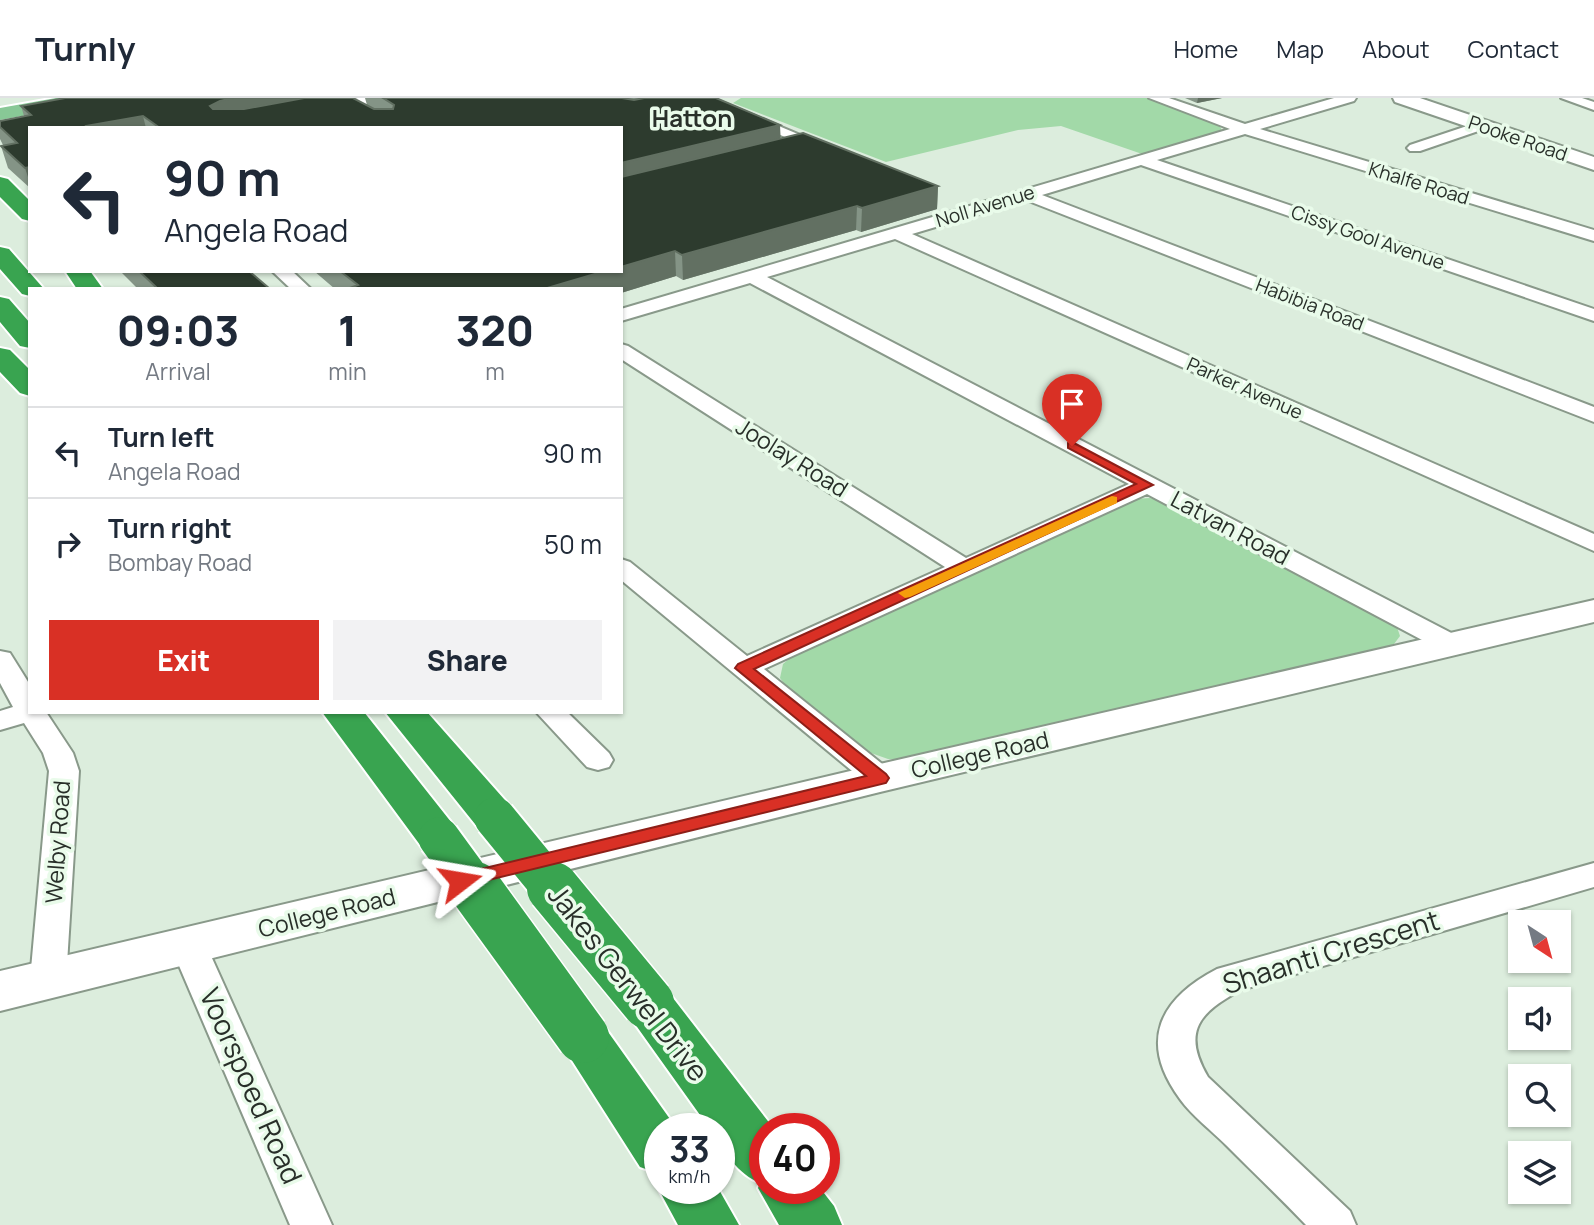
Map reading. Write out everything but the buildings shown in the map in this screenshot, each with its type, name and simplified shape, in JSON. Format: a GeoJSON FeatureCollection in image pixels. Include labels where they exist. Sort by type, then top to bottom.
{"type":"FeatureCollection","features":[{"type":"Feature","properties":{"kind":"highway"},"geometry":{"type":"LineString","coordinates":[[0,184],[28,212]]}},
{"type":"Feature","properties":{"kind":"highway"},"geometry":{"type":"LineString","coordinates":[[0,254],[26,283]]}},
{"type":"Feature","properties":{"kind":"highway"},"geometry":{"type":"LineString","coordinates":[[78,273],[88,287]]}},
{"type":"Feature","properties":{"kind":"highway"},"geometry":{"type":"LineString","coordinates":[[0,305],[28,338]]}},
{"type":"Feature","properties":{"kind":"highway"},"geometry":{"type":"LineString","coordinates":[[0,356],[28,385]]}},
{"type":"Feature","properties":{"kind":"highway"},"geometry":{"type":"LineString","coordinates":[[344,714],[439,838],[583,1037],[644,1127]]}},
{"type":"Feature","properties":{"kind":"highway","name":"Jakes Gerwel Drive"},"geometry":{"type":"LineString","coordinates":[[407,714],[648,1003],[749,1139]]}},
{"type":"Feature","properties":{"kind":"highway"},"geometry":{"type":"LineString","coordinates":[[696,1204],[710,1225]]}},
{"type":"Feature","properties":{"kind":"highway"},"geometry":{"type":"LineString","coordinates":[[798,1204],[813,1225]]}},
{"type":"Feature","properties":{"kind":"main road"},"geometry":{"type":"LineString","coordinates":[[0,114],[88,98]]}},
{"type":"Feature","properties":{"kind":"main road"},"geometry":{"type":"LineString","coordinates":[[0,123],[110,103]]}},
{"type":"Feature","properties":{"kind":"street"},"geometry":{"type":"LineString","coordinates":[[310,111],[379,98]]}},
{"type":"Feature","properties":{"kind":"street","name":"Khalfe Road"},"geometry":{"type":"LineString","coordinates":[[1156,98],[1245,129],[1594,236]]}},
{"type":"Feature","properties":{"kind":"street","name":"Noll Avenue"},"geometry":{"type":"LineString","coordinates":[[623,314],[1349,98]]}},
{"type":"Feature","properties":{"kind":"street","name":"Pooke Road"},"geometry":{"type":"LineString","coordinates":[[1402,98],[1594,164]]}},
{"type":"Feature","properties":{"kind":"street"},"geometry":{"type":"LineString","coordinates":[[1568,98],[1594,106]]}},
{"type":"Feature","properties":{"kind":"street"},"geometry":{"type":"LineString","coordinates":[[681,106],[709,99],[839,155]]}},
{"type":"Feature","properties":{"kind":"street"},"geometry":{"type":"LineString","coordinates":[[347,104],[368,116]]}},
{"type":"Feature","properties":{"kind":"street"},"geometry":{"type":"LineString","coordinates":[[1415,148],[1482,125]]}},
{"type":"Feature","properties":{"kind":"street"},"geometry":{"type":"LineString","coordinates":[[789,151],[815,145]]}},
{"type":"Feature","properties":{"kind":"street","name":"Cissy Gool Avenue"},"geometry":{"type":"LineString","coordinates":[[1141,160],[1594,315]]}},
{"type":"Feature","properties":{"kind":"street","name":"Habibia Road"},"geometry":{"type":"LineString","coordinates":[[1026,194],[1594,415]]}},
{"type":"Feature","properties":{"kind":"street"},"geometry":{"type":"LineString","coordinates":[[948,200],[972,210]]}},
{"type":"Feature","properties":{"kind":"street","name":"Parker Avenue"},"geometry":{"type":"LineString","coordinates":[[896,233],[1594,543]]}},
{"type":"Feature","properties":{"kind":"street"},"geometry":{"type":"LineString","coordinates":[[291,279],[308,273]]}},
{"type":"Feature","properties":{"kind":"street","name":"Latvan Road"},"geometry":{"type":"LineString","coordinates":[[751,276],[1449,643]]}},
{"type":"Feature","properties":{"kind":"street","name":"Joolay Road"},"geometry":{"type":"LineString","coordinates":[[623,351],[963,567]]}},
{"type":"Feature","properties":{"kind":"street"},"geometry":{"type":"LineString","coordinates":[[743,668],[1147,485]]}},
{"type":"Feature","properties":{"kind":"street"},"geometry":{"type":"LineString","coordinates":[[623,569],[880,778]]}},
{"type":"Feature","properties":{"kind":"street","name":"College Road"},"geometry":{"type":"LineString","coordinates":[[0,992],[880,778],[1594,611]]}},
{"type":"Feature","properties":{"kind":"street","name":"Welby Road"},"geometry":{"type":"LineString","coordinates":[[0,659],[28,708]]}},
{"type":"Feature","properties":{"kind":"street"},"geometry":{"type":"LineString","coordinates":[[0,721],[28,712]]}},
{"type":"Feature","properties":{"kind":"street","name":"Welby Road"},"geometry":{"type":"LineString","coordinates":[[32,714],[58,753],[64,771],[48,980]]}},
{"type":"Feature","properties":{"kind":"street"},"geometry":{"type":"LineString","coordinates":[[552,714],[598,760]]}},
{"type":"Feature","properties":{"kind":"street","name":"Shaanti Crescent"},"geometry":{"type":"LineString","coordinates":[[1335,1225],[1194,1088],[1180,1066],[1175,1044],[1177,1024],[1189,1005],[1208,990],[1230,979],[1589,883]]}},
{"type":"Feature","properties":{"kind":"street","name":"Voorspoed Road"},"geometry":{"type":"LineString","coordinates":[[190,947],[311,1225]]}},
{"type":"Feature","properties":{"kind":"green space"},"geometry":{"type":"Polygon","coordinates":[[[741,98],[1147,98],[1218,123],[1223,132],[1145,155],[1061,126],[1018,130],[886,162],[733,103],[741,98]]]}},
{"type":"Feature","properties":{"kind":"green space"},"geometry":{"type":"Polygon","coordinates":[[[1150,498],[1168,502],[1389,619],[1397,627],[1400,636],[1394,644],[1381,649],[907,760],[888,759],[871,753],[786,686],[780,678],[783,664],[790,658],[1132,499],[1150,498]]]}},
{"type":"Feature","properties":{"kind":"slow traffic"},"geometry":{"type":"LineString","coordinates":[[905,593],[1112,500]]}},
{"type":"Feature","properties":{"kind":"district","name":"Hatton"},"geometry":{"type":"Point","coordinates":[692,119]}},
{"type":"Feature","properties":{"kind":"route"},"geometry":{"type":"LineString","coordinates":[[460,881],[880,778],[743,668],[1147,485],[1072,446]]}}]}
